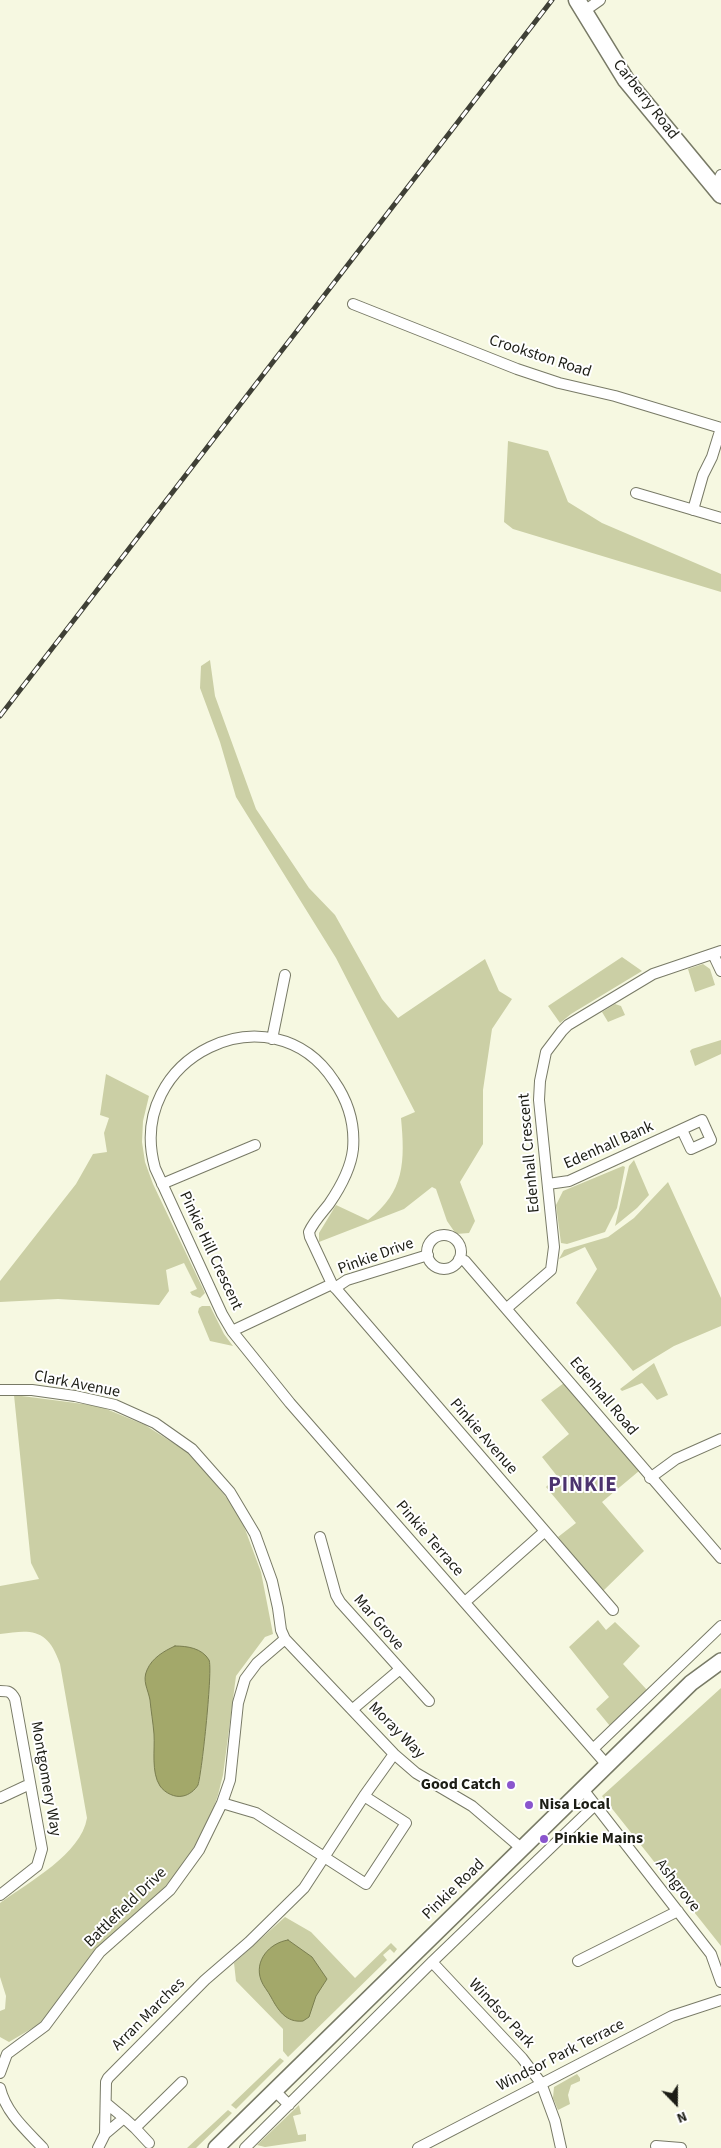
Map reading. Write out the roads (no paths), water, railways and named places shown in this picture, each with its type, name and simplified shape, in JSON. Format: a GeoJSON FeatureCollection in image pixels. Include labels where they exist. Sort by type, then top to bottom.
{"type":"FeatureCollection","features":[{"type":"Feature","properties":{"kind":"main road","name":"Carberry Road"},"geometry":{"type":"LineString","coordinates":[[580,6],[611,58],[640,99],[719,186]]}},
{"type":"Feature","properties":{"kind":"main road","name":"Pinkie Road"},"geometry":{"type":"LineString","coordinates":[[216,2148],[582,1788],[691,1684],[721,1661]]}},
{"type":"Feature","properties":{"kind":"street"},"geometry":{"type":"LineString","coordinates":[[580,6],[600,0]]}},
{"type":"Feature","properties":{"kind":"street","name":"Crookston Road"},"geometry":{"type":"LineString","coordinates":[[353,304],[517,369],[721,428]]}},
{"type":"Feature","properties":{"kind":"street"},"geometry":{"type":"LineString","coordinates":[[693,510],[703,475],[712,458],[721,428]]}},
{"type":"Feature","properties":{"kind":"street"},"geometry":{"type":"LineString","coordinates":[[636,493],[721,518]]}},
{"type":"Feature","properties":{"kind":"street","name":"Edenhall Crescent"},"geometry":{"type":"LineString","coordinates":[[506,1308],[551,1270],[553,1264],[554,1247],[539,1100],[542,1064],[552,1043],[568,1025],[641,980],[663,970],[717,952],[721,970]]}},
{"type":"Feature","properties":{"kind":"street"},"geometry":{"type":"LineString","coordinates":[[272,1038],[285,975]]}},
{"type":"Feature","properties":{"kind":"street","name":"Pinkie Hill Crescent"},"geometry":{"type":"LineString","coordinates":[[232,1331],[222,1314],[162,1184],[153,1159],[150,1132],[158,1099],[168,1080],[196,1055],[213,1045],[248,1037],[272,1038],[302,1049],[316,1059],[339,1087],[351,1119],[352,1150],[349,1164],[336,1192],[309,1232],[315,1251],[333,1286]]}},
{"type":"Feature","properties":{"kind":"street","name":"Edenhall Bank"},"geometry":{"type":"LineString","coordinates":[[548,1184],[570,1181],[682,1130]]}},
{"type":"Feature","properties":{"kind":"street","name":"Pinkie Hill Crescent"},"geometry":{"type":"LineString","coordinates":[[162,1184],[256,1145]]}},
{"type":"Feature","properties":{"kind":"street"},"geometry":{"type":"LineString","coordinates":[[446,1235],[456,1239],[461,1248],[459,1259],[452,1266],[442,1268],[432,1264],[428,1254],[432,1240],[446,1235]]}},
{"type":"Feature","properties":{"kind":"street","name":"Pinkie Drive"},"geometry":{"type":"LineString","coordinates":[[232,1331],[347,1280],[428,1254]]}},
{"type":"Feature","properties":{"kind":"street","name":"Edenhall Road"},"geometry":{"type":"LineString","coordinates":[[459,1259],[465,1261],[650,1478],[721,1558]]}},
{"type":"Feature","properties":{"kind":"street","name":"Pinkie Avenue"},"geometry":{"type":"LineString","coordinates":[[333,1286],[613,1610]]}},
{"type":"Feature","properties":{"kind":"street","name":"Pinkie Terrace"},"geometry":{"type":"LineString","coordinates":[[232,1331],[290,1403],[607,1764]]}},
{"type":"Feature","properties":{"kind":"street","name":"Clark Avenue"},"geometry":{"type":"LineString","coordinates":[[0,1390],[32,1390],[115,1404],[155,1423],[192,1449],[230,1492],[255,1534],[272,1581],[281,1630],[285,1639]]}},
{"type":"Feature","properties":{"kind":"street"},"geometry":{"type":"LineString","coordinates":[[650,1478],[676,1459],[721,1439]]}},
{"type":"Feature","properties":{"kind":"street"},"geometry":{"type":"LineString","coordinates":[[465,1602],[544,1532]]}},
{"type":"Feature","properties":{"kind":"street","name":"Mar Grove"},"geometry":{"type":"LineString","coordinates":[[320,1537],[336,1595],[340,1602],[429,1701]]}},
{"type":"Feature","properties":{"kind":"street"},"geometry":{"type":"LineString","coordinates":[[593,1749],[721,1626]]}},
{"type":"Feature","properties":{"kind":"street","name":"Moray Way"},"geometry":{"type":"LineString","coordinates":[[285,1639],[394,1754],[416,1773],[472,1806],[521,1848]]}},
{"type":"Feature","properties":{"kind":"street","name":"Battlefield Drive"},"geometry":{"type":"LineString","coordinates":[[0,2073],[3,2051],[45,2026],[100,1952],[170,1890],[199,1850],[222,1803],[230,1780],[238,1703],[246,1679],[257,1663],[285,1639]]}},
{"type":"Feature","properties":{"kind":"street","name":"Mar Grove"},"geometry":{"type":"LineString","coordinates":[[353,1709],[400,1670]]}},
{"type":"Feature","properties":{"kind":"street","name":"Montgomery Way"},"geometry":{"type":"LineString","coordinates":[[0,1692],[7,1691],[15,1699],[42,1849],[37,1866],[0,1895]]}},
{"type":"Feature","properties":{"kind":"street","name":"Arran Marches"},"geometry":{"type":"LineString","coordinates":[[105,2134],[106,2082],[108,2078],[205,1980],[232,1957],[304,1888],[394,1754]]}},
{"type":"Feature","properties":{"kind":"street"},"geometry":{"type":"LineString","coordinates":[[0,1798],[30,1784]]}},
{"type":"Feature","properties":{"kind":"street","name":"Ashgrove"},"geometry":{"type":"LineString","coordinates":[[582,1788],[711,1954],[721,1982]]}},
{"type":"Feature","properties":{"kind":"street"},"geometry":{"type":"LineString","coordinates":[[222,1803],[256,1813],[366,1884],[406,1823],[364,1796]]}},
{"type":"Feature","properties":{"kind":"street"},"geometry":{"type":"LineString","coordinates":[[246,2148],[432,1962],[595,1805]]}},
{"type":"Feature","properties":{"kind":"street"},"geometry":{"type":"LineString","coordinates":[[578,1961],[678,1911]]}},
{"type":"Feature","properties":{"kind":"street","name":"Windsor Park"},"geometry":{"type":"LineString","coordinates":[[432,1962],[522,2058],[541,2084],[555,2120],[561,2148]]}},
{"type":"Feature","properties":{"kind":"street","name":"Windsor Park Terrace"},"geometry":{"type":"LineString","coordinates":[[418,2148],[672,2016],[721,2000]]}},
{"type":"Feature","properties":{"kind":"street"},"geometry":{"type":"LineString","coordinates":[[135,2128],[182,2082]]}},
{"type":"Feature","properties":{"kind":"street"},"geometry":{"type":"LineString","coordinates":[[0,2088],[14,2118],[43,2148]]}},
{"type":"Feature","properties":{"kind":"street"},"geometry":{"type":"LineString","coordinates":[[274,2090],[289,2105]]}},
{"type":"Feature","properties":{"kind":"street"},"geometry":{"type":"LineString","coordinates":[[106,2103],[149,2143]]}},
{"type":"Feature","properties":{"kind":"street","name":"Arran Marches"},"geometry":{"type":"LineString","coordinates":[[98,2148],[105,2134],[124,2118]]}},
{"type":"Feature","properties":{"kind":"street"},"geometry":{"type":"LineString","coordinates":[[28,2148],[36,2140]]}},
{"type":"Feature","properties":{"kind":"street"},"geometry":{"type":"LineString","coordinates":[[656,2146],[681,2148]]}},
{"type":"Feature","properties":{"kind":"railway"},"geometry":{"type":"LineString","coordinates":[[0,716],[552,0]]}},
{"type":"Feature","properties":{"kind":"place","name":"Good Catch"},"geometry":{"type":"Point","coordinates":[511,1785]}},
{"type":"Feature","properties":{"kind":"place","name":"Nisa Local"},"geometry":{"type":"Point","coordinates":[529,1805]}},
{"type":"Feature","properties":{"kind":"place","name":"Pinkie Mains"},"geometry":{"type":"Point","coordinates":[544,1839]}},
{"type":"Feature","properties":{"kind":"district","name":"PINKIE"},"geometry":{"type":"Point","coordinates":[583,1486]}}]}
